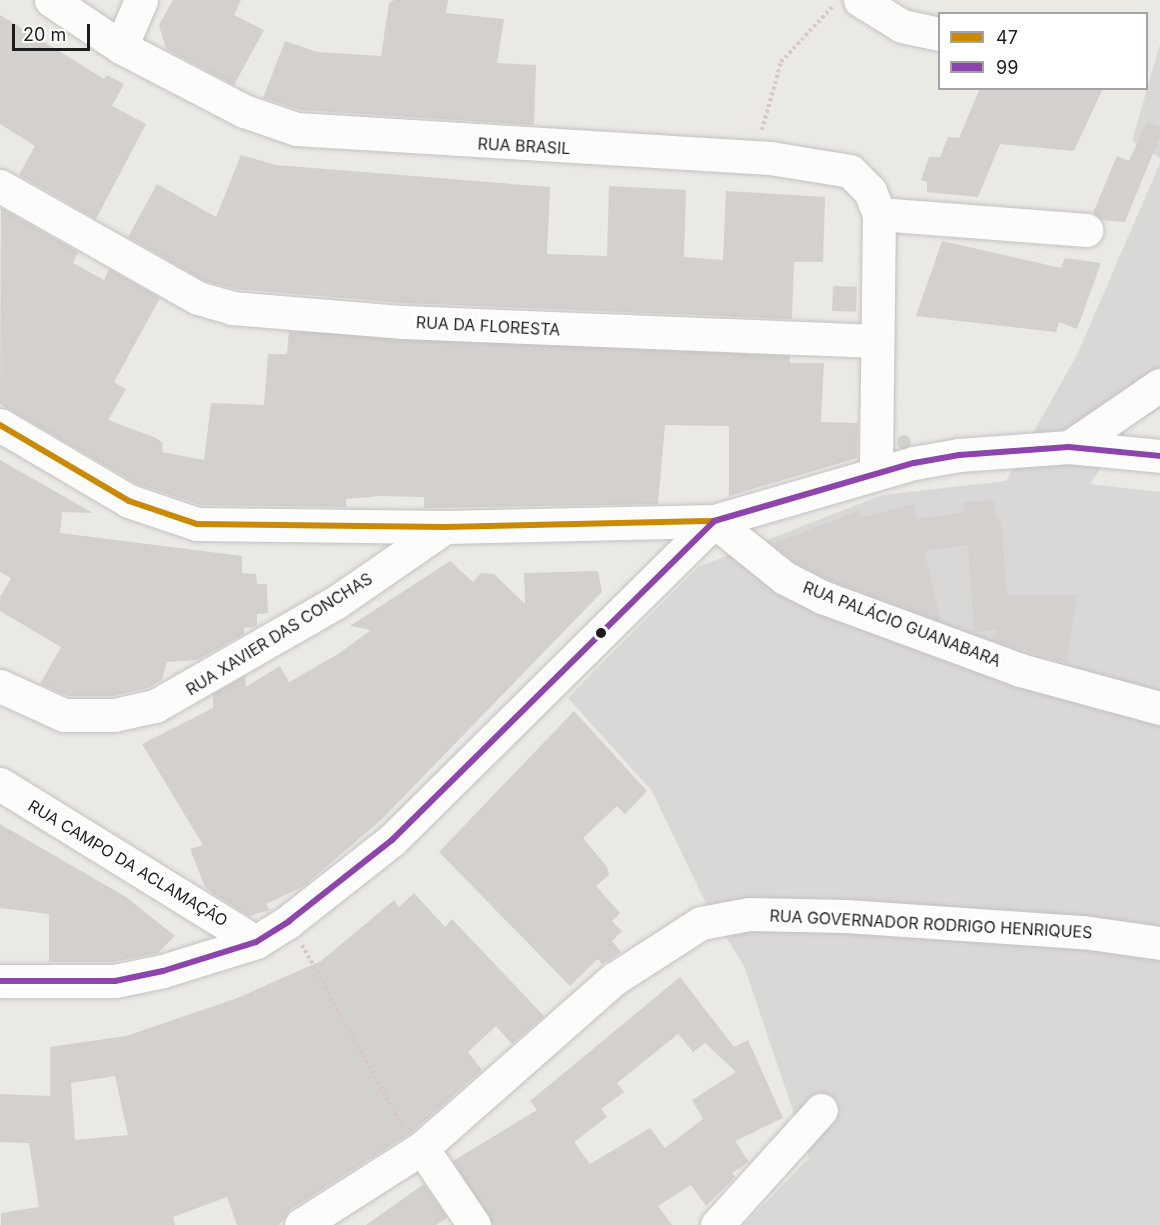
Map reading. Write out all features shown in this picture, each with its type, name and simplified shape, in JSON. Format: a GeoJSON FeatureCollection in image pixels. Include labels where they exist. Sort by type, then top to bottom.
{"type":"FeatureCollection","features":[{"type":"Feature","properties":{"kind":"street","name":"RUA BRASIL"},"geometry":{"type":"LineString","coordinates":[[51,0],[121,47],[244,111],[297,129],[754,157],[822,163],[850,171],[870,191],[879,214],[876,341]]}},
{"type":"Feature","properties":{"kind":"street"},"geometry":{"type":"LineString","coordinates":[[121,47],[141,0]]}},
{"type":"Feature","properties":{"kind":"street"},"geometry":{"type":"LineString","coordinates":[[860,0],[902,26],[938,34]]}},
{"type":"Feature","properties":{"kind":"street","name":"RUA DA FLORESTA"},"geometry":{"type":"LineString","coordinates":[[0,186],[198,298],[232,308],[403,322],[876,341]]}},
{"type":"Feature","properties":{"kind":"street"},"geometry":{"type":"LineString","coordinates":[[879,214],[1086,230]]}},
{"type":"Feature","properties":{"kind":"street"},"geometry":{"type":"LineString","coordinates":[[876,341],[876,473]]}},
{"type":"Feature","properties":{"kind":"street"},"geometry":{"type":"LineString","coordinates":[[1070,447],[1160,385]]}},
{"type":"Feature","properties":{"kind":"street"},"geometry":{"type":"LineString","coordinates":[[0,425],[129,501],[175,519],[250,526],[445,527],[714,522],[876,473],[960,455],[1070,447],[1160,456]]}},
{"type":"Feature","properties":{"kind":"street"},"geometry":{"type":"LineString","coordinates":[[0,981],[115,981],[256,942],[290,921],[392,840],[714,522]]}},
{"type":"Feature","properties":{"kind":"street","name":"RUA PALÁCIO GUANABARA"},"geometry":{"type":"LineString","coordinates":[[714,522],[785,578],[822,597],[963,651],[1160,708]]}},
{"type":"Feature","properties":{"kind":"street","name":"RUA XAVIER DAS CONCHAS"},"geometry":{"type":"LineString","coordinates":[[0,686],[64,715],[114,715],[155,706],[335,603],[445,527]]}},
{"type":"Feature","properties":{"kind":"street","name":"RUA CAMPO DA ACLAMAÇÃO"},"geometry":{"type":"LineString","coordinates":[[0,784],[256,942]]}},
{"type":"Feature","properties":{"kind":"street","name":"RUA GOVERNADOR RODRIGO HENRIQUES"},"geometry":{"type":"LineString","coordinates":[[302,1225],[422,1148],[614,979],[701,923],[749,914],[846,916],[1083,932],[1160,943]]}},
{"type":"Feature","properties":{"kind":"street"},"geometry":{"type":"LineString","coordinates":[[717,1225],[820,1110]]}},
{"type":"Feature","properties":{"kind":"street"},"geometry":{"type":"LineString","coordinates":[[422,1148],[474,1225]]}},
{"type":"Feature","properties":{"kind":"path"},"geometry":{"type":"LineString","coordinates":[[754,157],[781,62],[838,0]]}},
{"type":"Feature","properties":{"kind":"path"},"geometry":{"type":"LineString","coordinates":[[290,921],[367,1067],[422,1148]]}},
{"type":"Feature","properties":{"kind":"shaded area"},"geometry":{"type":"Polygon","coordinates":[[[1160,44],[1160,158],[1132,141],[1160,44]]]}},
{"type":"Feature","properties":{"kind":"shaded area"},"geometry":{"type":"Polygon","coordinates":[[[1160,163],[1160,409],[1130,425],[1090,484],[1160,492],[1160,1225],[744,1225],[809,1158],[744,966],[709,910],[652,791],[568,698],[698,567],[882,495],[1006,481],[1077,355],[1160,163]]]}},
{"type":"Feature","properties":{"kind":"building"},"geometry":{"type":"Polygon","coordinates":[[[173,0],[241,0],[234,15],[264,30],[234,85],[166,49],[159,25],[173,0]]]}},
{"type":"Feature","properties":{"kind":"building"},"geometry":{"type":"Polygon","coordinates":[[[394,0],[448,0],[446,13],[504,19],[497,63],[536,65],[534,125],[301,110],[263,98],[285,41],[317,52],[381,56],[389,3],[394,0]]]}},
{"type":"Feature","properties":{"kind":"building"},"geometry":{"type":"Polygon","coordinates":[[[0,15],[104,79],[107,75],[124,84],[112,106],[146,124],[96,219],[19,175],[35,146],[0,124],[0,15]]]}},
{"type":"Feature","properties":{"kind":"building"},"geometry":{"type":"Polygon","coordinates":[[[979,90],[1102,90],[1074,151],[1000,144],[978,197],[927,192],[927,182],[921,180],[929,157],[940,157],[948,137],[959,138],[979,90]]]}},
{"type":"Feature","properties":{"kind":"building"},"geometry":{"type":"Polygon","coordinates":[[[1147,122],[1160,127],[1160,136],[1125,222],[1101,220],[1093,213],[1117,156],[1129,161],[1147,122]]]}},
{"type":"Feature","properties":{"kind":"building"},"geometry":{"type":"Polygon","coordinates":[[[241,155],[276,165],[550,187],[547,254],[607,256],[609,186],[686,190],[684,257],[723,260],[726,191],[825,197],[823,262],[794,262],[792,319],[404,303],[235,289],[205,281],[128,237],[157,184],[216,217],[241,155]]]}},
{"type":"Feature","properties":{"kind":"building"},"geometry":{"type":"Polygon","coordinates":[[[1,208],[78,252],[73,263],[104,280],[109,269],[160,298],[114,382],[126,389],[108,420],[156,438],[163,443],[162,452],[204,460],[211,403],[264,405],[268,354],[287,354],[289,331],[790,356],[790,363],[824,363],[821,422],[858,423],[857,458],[729,496],[729,426],[665,425],[658,504],[424,508],[424,497],[380,496],[346,499],[346,507],[200,505],[137,484],[0,404],[1,208]]]}},
{"type":"Feature","properties":{"kind":"building"},"geometry":{"type":"Polygon","coordinates":[[[942,241],[1061,268],[1065,258],[1101,263],[1077,329],[1059,322],[1056,332],[916,316],[942,241]]]}},
{"type":"Feature","properties":{"kind":"building"},"geometry":{"type":"Polygon","coordinates":[[[833,286],[857,287],[856,312],[832,311],[833,286]]]}},
{"type":"Feature","properties":{"kind":"building"},"geometry":{"type":"Polygon","coordinates":[[[901,435],[907,435],[911,442],[907,449],[901,449],[897,445],[897,439],[901,435]]]}},
{"type":"Feature","properties":{"kind":"building"},"geometry":{"type":"Polygon","coordinates":[[[0,460],[93,513],[62,512],[60,533],[242,556],[242,573],[256,574],[257,584],[267,584],[268,613],[257,614],[257,626],[244,628],[244,634],[197,660],[167,662],[162,680],[148,688],[112,696],[68,696],[40,684],[61,647],[0,611],[0,597],[11,578],[0,572],[0,460]]]}},
{"type":"Feature","properties":{"kind":"building"},"geometry":{"type":"Polygon","coordinates":[[[994,500],[996,519],[1001,518],[1007,595],[1077,595],[1067,663],[992,640],[997,630],[974,632],[968,545],[924,551],[941,621],[830,580],[795,562],[774,543],[859,511],[861,518],[913,504],[917,519],[964,512],[963,502],[994,500]]]}},
{"type":"Feature","properties":{"kind":"building"},"geometry":{"type":"Polygon","coordinates":[[[450,561],[473,582],[481,573],[494,574],[525,604],[524,573],[598,571],[602,592],[382,819],[304,886],[266,904],[270,910],[249,916],[214,894],[205,887],[190,849],[203,845],[142,744],[213,708],[213,694],[245,676],[246,687],[280,666],[289,682],[338,654],[371,630],[350,626],[450,561]]]}},
{"type":"Feature","properties":{"kind":"building"},"geometry":{"type":"Polygon","coordinates":[[[574,711],[647,791],[625,814],[617,806],[583,838],[607,867],[609,875],[596,886],[620,913],[612,921],[622,931],[612,941],[621,952],[602,964],[598,959],[570,986],[439,852],[574,711]]]}},
{"type":"Feature","properties":{"kind":"building"},"geometry":{"type":"Polygon","coordinates":[[[0,824],[126,897],[175,936],[158,953],[113,962],[49,962],[49,914],[0,908],[0,824]]]}},
{"type":"Feature","properties":{"kind":"building"},"geometry":{"type":"Polygon","coordinates":[[[414,893],[445,927],[452,919],[544,1016],[512,1044],[496,1026],[468,1052],[482,1070],[411,1133],[291,1209],[279,1225],[237,1225],[227,1197],[173,1217],[175,1225],[1,1225],[1,1213],[39,1207],[29,1143],[0,1142],[0,1094],[50,1096],[50,1047],[126,1036],[235,999],[321,961],[394,900],[399,907],[414,893]],[[115,1076],[71,1083],[75,1140],[128,1135],[115,1076]]]}},
{"type":"Feature","properties":{"kind":"building"},"geometry":{"type":"Polygon","coordinates":[[[680,977],[734,1047],[748,1040],[783,1118],[735,1141],[749,1162],[732,1173],[735,1177],[706,1206],[691,1185],[658,1206],[672,1225],[493,1225],[453,1161],[537,1110],[530,1101],[680,977]],[[678,1034],[617,1083],[624,1092],[601,1109],[607,1117],[574,1142],[590,1164],[650,1128],[665,1148],[703,1119],[692,1100],[736,1072],[705,1043],[693,1052],[678,1034]]]}},
{"type":"Feature","properties":{"kind":"building"},"geometry":{"type":"Polygon","coordinates":[[[424,1184],[447,1218],[436,1225],[366,1225],[424,1184]]]}},
{"type":"Feature","properties":{"kind":"transit line","name":"47"},"geometry":{"type":"LineString","coordinates":[[0,425],[129,501],[197,524],[445,527],[714,521]]}},
{"type":"Feature","properties":{"kind":"transit line","name":"99"},"geometry":{"type":"LineString","coordinates":[[0,981],[115,981],[163,971],[256,942],[289,921],[392,840],[714,521],[914,463],[959,455],[1069,447],[1160,456]]}}]}
